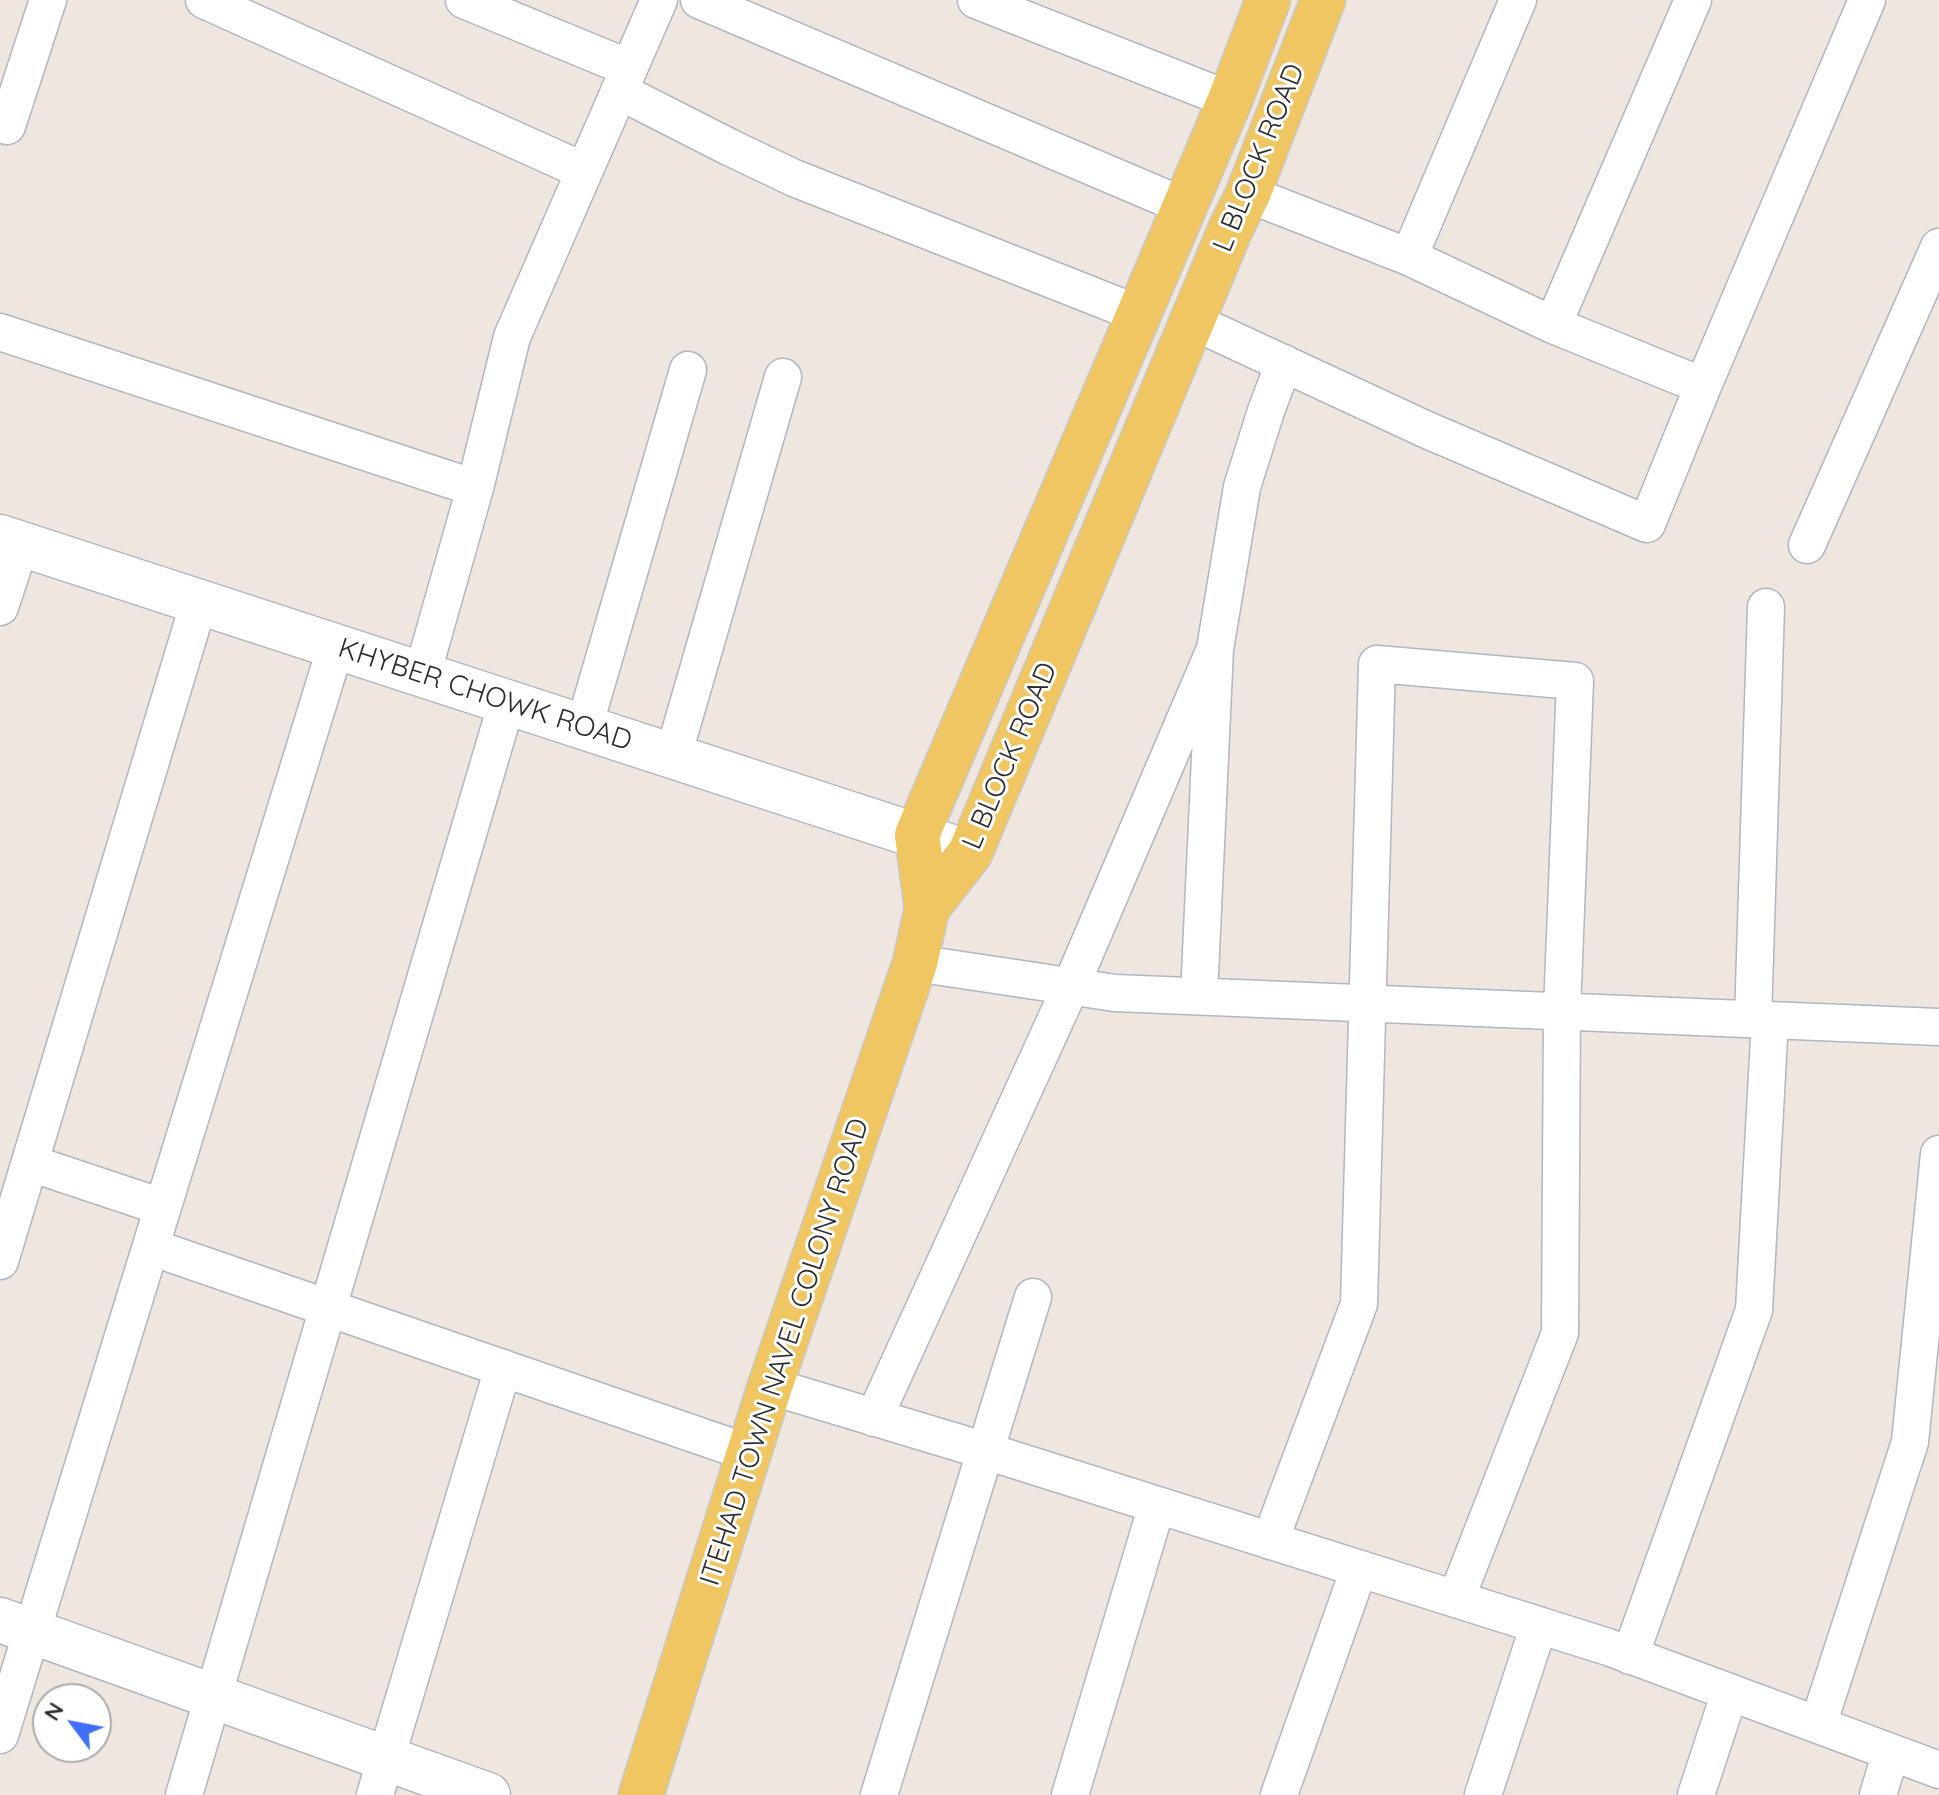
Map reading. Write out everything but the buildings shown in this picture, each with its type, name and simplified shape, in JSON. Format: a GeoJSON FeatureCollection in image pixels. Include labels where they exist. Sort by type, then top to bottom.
{"type":"FeatureCollection","features":[{"type":"Feature","properties":{"kind":"main road","name":"L BLOCK ROAD"},"geometry":{"type":"LineString","coordinates":[[927,908],[917,835],[1230,100],[1268,0]]}},
{"type":"Feature","properties":{"kind":"main road","name":"L BLOCK ROAD"},"geometry":{"type":"LineString","coordinates":[[927,908],[970,853],[1231,228],[1248,194],[1323,0]]}},
{"type":"Feature","properties":{"kind":"main road","name":"ITEHAD TOWN NAVEL COLONY ROAD"},"geometry":{"type":"LineString","coordinates":[[641,1795],[770,1386],[915,963],[927,908]]}},
{"type":"Feature","properties":{"kind":"street"},"geometry":{"type":"LineString","coordinates":[[2,132],[48,0]]}},
{"type":"Feature","properties":{"kind":"street"},"geometry":{"type":"LineString","coordinates":[[204,0],[584,171]]}},
{"type":"Feature","properties":{"kind":"street"},"geometry":{"type":"LineString","coordinates":[[464,0],[624,79],[794,178],[1139,314]]}},
{"type":"Feature","properties":{"kind":"street"},"geometry":{"type":"LineString","coordinates":[[422,675],[475,488],[512,337],[659,0]]}},
{"type":"Feature","properties":{"kind":"street"},"geometry":{"type":"LineString","coordinates":[[699,0],[1184,206]]}},
{"type":"Feature","properties":{"kind":"street"},"geometry":{"type":"LineString","coordinates":[[976,0],[1230,100]]}},
{"type":"Feature","properties":{"kind":"street"},"geometry":{"type":"LineString","coordinates":[[1409,257],[1518,0]]}},
{"type":"Feature","properties":{"kind":"street"},"geometry":{"type":"LineString","coordinates":[[1553,325],[1693,0]]}},
{"type":"Feature","properties":{"kind":"street"},"geometry":{"type":"LineString","coordinates":[[1192,321],[1427,430],[1647,524],[1867,0]]}},
{"type":"Feature","properties":{"kind":"street"},"geometry":{"type":"LineString","coordinates":[[1248,194],[1409,257],[1553,325],[1703,386]]}},
{"type":"Feature","properties":{"kind":"street"},"geometry":{"type":"LineString","coordinates":[[1807,545],[1939,247]]}},
{"type":"Feature","properties":{"kind":"street"},"geometry":{"type":"LineString","coordinates":[[0,332],[475,488]]}},
{"type":"Feature","properties":{"kind":"street"},"geometry":{"type":"LineString","coordinates":[[1199,996],[1215,649],[1242,487],[1284,363]]}},
{"type":"Feature","properties":{"kind":"street"},"geometry":{"type":"LineString","coordinates":[[584,727],[688,370]]}},
{"type":"Feature","properties":{"kind":"street"},"geometry":{"type":"LineString","coordinates":[[673,756],[783,377]]}},
{"type":"Feature","properties":{"kind":"street"},"geometry":{"type":"LineString","coordinates":[[0,607],[10,540]]}},
{"type":"Feature","properties":{"kind":"street","name":"KHYBER CHOWK ROAD"},"geometry":{"type":"LineString","coordinates":[[10,540],[970,853]]}},
{"type":"Feature","properties":{"kind":"street"},"geometry":{"type":"LineString","coordinates":[[0,1261],[199,602]]}},
{"type":"Feature","properties":{"kind":"street"},"geometry":{"type":"LineString","coordinates":[[1630,1656],[1754,1310],[1766,607]]}},
{"type":"Feature","properties":{"kind":"street"},"geometry":{"type":"LineString","coordinates":[[0,1735],[16,1626],[151,1247],[336,646]]}},
{"type":"Feature","properties":{"kind":"street"},"geometry":{"type":"LineString","coordinates":[[874,1418],[1071,986],[1215,649]]}},
{"type":"Feature","properties":{"kind":"street"},"geometry":{"type":"LineString","coordinates":[[1270,1541],[1359,1304],[1377,664],[1575,681],[1562,1011],[1560,1333],[1456,1599]]}},
{"type":"Feature","properties":{"kind":"street"},"geometry":{"type":"LineString","coordinates":[[184,1795],[507,702]]}},
{"type":"Feature","properties":{"kind":"street"},"geometry":{"type":"LineString","coordinates":[[915,963],[1115,993],[1939,1027]]}},
{"type":"Feature","properties":{"kind":"street"},"geometry":{"type":"LineString","coordinates":[[1818,1725],[1910,1442],[1939,1154]]}},
{"type":"Feature","properties":{"kind":"street"},"geometry":{"type":"LineString","coordinates":[[30,1163],[162,1207]]}},
{"type":"Feature","properties":{"kind":"street"},"geometry":{"type":"LineString","coordinates":[[151,1247],[749,1453]]}},
{"type":"Feature","properties":{"kind":"street"},"geometry":{"type":"LineString","coordinates":[[879,1795],[1033,1297]]}},
{"type":"Feature","properties":{"kind":"street"},"geometry":{"type":"LineString","coordinates":[[380,1777],[503,1368]]}},
{"type":"Feature","properties":{"kind":"street"},"geometry":{"type":"LineString","coordinates":[[770,1386],[1539,1625],[1939,1770]]}},
{"type":"Feature","properties":{"kind":"street"},"geometry":{"type":"LineString","coordinates":[[1070,1795],[1157,1505]]}},
{"type":"Feature","properties":{"kind":"street"},"geometry":{"type":"LineString","coordinates":[[1279,1795],[1359,1569]]}},
{"type":"Feature","properties":{"kind":"street"},"geometry":{"type":"LineString","coordinates":[[1483,1795],[1539,1625]]}},
{"type":"Feature","properties":{"kind":"street"},"geometry":{"type":"LineString","coordinates":[[16,1626],[213,1695],[380,1777],[488,1795]]}},
{"type":"Feature","properties":{"kind":"street"},"geometry":{"type":"LineString","coordinates":[[1696,1795],[1730,1692]]}},
{"type":"Feature","properties":{"kind":"street"},"geometry":{"type":"LineString","coordinates":[[1878,1795],[1891,1752]]}}]}
